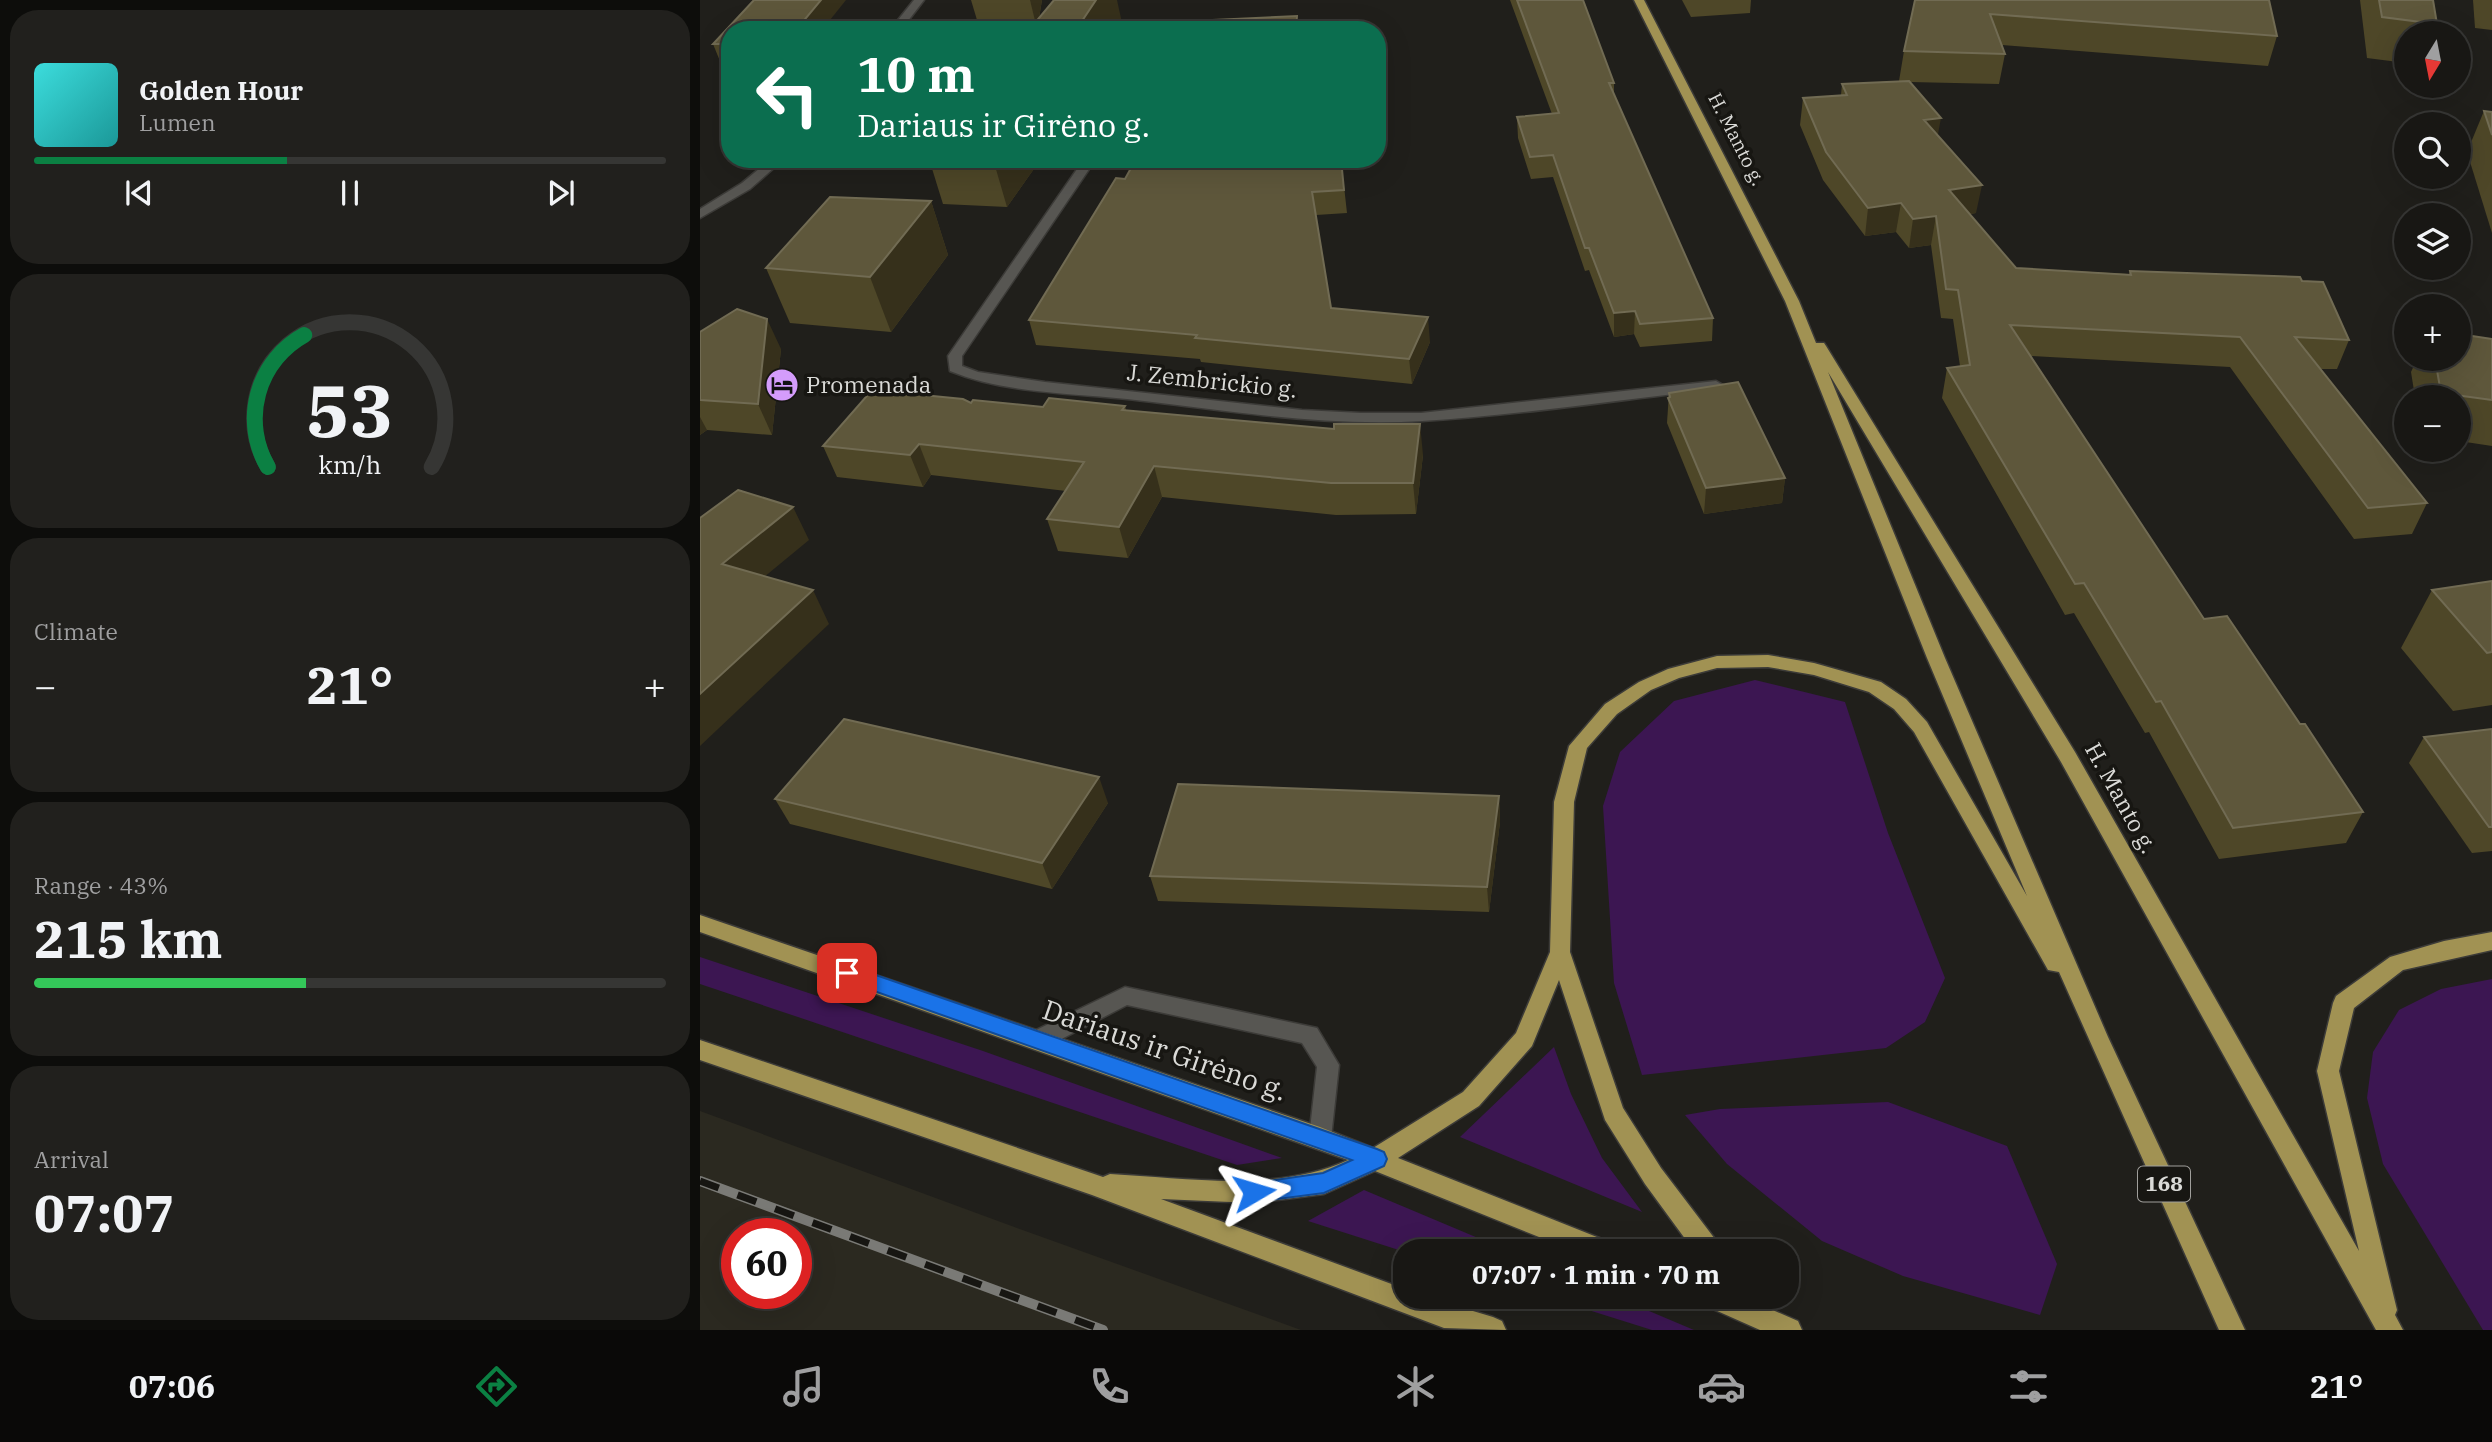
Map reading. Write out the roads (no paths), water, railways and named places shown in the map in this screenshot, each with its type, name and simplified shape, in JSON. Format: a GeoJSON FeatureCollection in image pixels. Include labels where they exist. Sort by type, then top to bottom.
{"type":"FeatureCollection","features":[{"type":"Feature","properties":{"kind":"main road","name":"H. Manto g."},"geometry":{"type":"LineString","coordinates":[[1639,0],[1792,301],[2068,757],[2390,1330]]}},
{"type":"Feature","properties":{"kind":"main road","name":"H. Manto g."},"geometry":{"type":"LineString","coordinates":[[1792,301],[1936,658],[2097,1037],[2232,1330]]}},
{"type":"Feature","properties":{"kind":"main road"},"geometry":{"type":"LineString","coordinates":[[1700,1239],[1653,1176],[1613,1113],[1560,952],[1564,802],[1578,746],[1611,709],[1645,686],[1664,677],[1717,662],[1768,661],[1814,669],[1875,687],[1900,704],[1921,727],[2097,1037]]}},
{"type":"Feature","properties":{"kind":"main road","name":"Dariaus ir Girėno g."},"geometry":{"type":"LineString","coordinates":[[700,923],[1320,1138],[1574,1239]]}},
{"type":"Feature","properties":{"kind":"main road"},"geometry":{"type":"LineString","coordinates":[[2390,1330],[2328,1071],[2344,1003],[2397,963],[2492,941]]}},
{"type":"Feature","properties":{"kind":"main road"},"geometry":{"type":"LineString","coordinates":[[1092,1184],[1254,1192],[1324,1183],[1377,1159],[1471,1099],[1480,1089],[1524,1039],[1560,952]]}},
{"type":"Feature","properties":{"kind":"main road"},"geometry":{"type":"LineString","coordinates":[[700,1050],[1092,1184],[1444,1316],[1493,1330]]}},
{"type":"Feature","properties":{"kind":"main road"},"geometry":{"type":"LineString","coordinates":[[1755,1309],[1789,1330]]}},
{"type":"Feature","properties":{"kind":"street"},"geometry":{"type":"LineString","coordinates":[[902,21],[919,0]]}},
{"type":"Feature","properties":{"kind":"street"},"geometry":{"type":"LineString","coordinates":[[700,214],[746,186],[767,168]]}},
{"type":"Feature","properties":{"kind":"street","name":"J. Zembrickio g."},"geometry":{"type":"LineString","coordinates":[[1084,168],[955,356],[955,368],[975,376],[1045,386],[1302,414],[1361,417],[1421,417],[1716,385]]}},
{"type":"Feature","properties":{"kind":"street"},"geometry":{"type":"LineString","coordinates":[[1040,1039],[1125,996],[1309,1035],[1328,1065],[1320,1138]]}},
{"type":"Feature","properties":{"kind":"railway"},"geometry":{"type":"LineString","coordinates":[[700,1181],[1103,1330]]}},
{"type":"Feature","properties":{"kind":"place","name":"Promenada"},"geometry":{"type":"Point","coordinates":[782,385]}}]}
